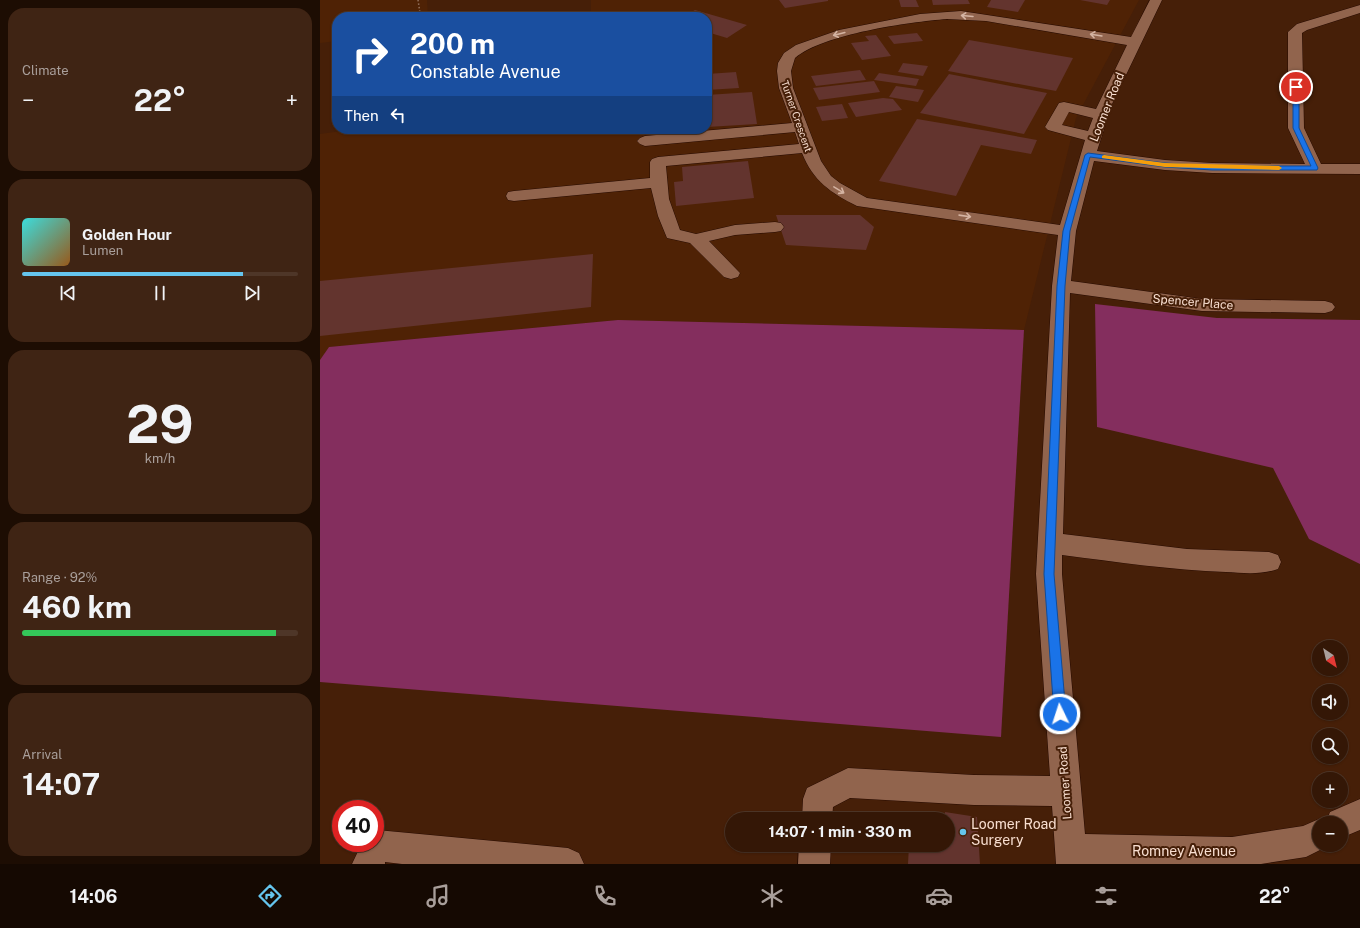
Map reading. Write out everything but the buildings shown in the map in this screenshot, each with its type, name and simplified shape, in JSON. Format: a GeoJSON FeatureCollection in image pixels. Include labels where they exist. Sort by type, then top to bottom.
{"type":"FeatureCollection","features":[{"type":"Feature","properties":{"kind":"street","name":"Loomer Road"},"geometry":{"type":"LineString","coordinates":[[1071,857],[1049,574],[1061,286],[1067,231],[1101,115],[1134,42],[1156,0]]}},
{"type":"Feature","properties":{"kind":"street"},"geometry":{"type":"LineString","coordinates":[[1315,168],[1296,128],[1295,32],[1302,27],[1360,9]]}},
{"type":"Feature","properties":{"kind":"street","name":"Turner Crescent"},"geometry":{"type":"LineString","coordinates":[[1067,231],[864,202],[844,194],[830,185],[819,174],[808,148],[786,85],[783,72],[789,56],[812,42],[836,34],[937,16],[960,15],[1134,42]]}},
{"type":"Feature","properties":{"kind":"street"},"geometry":{"type":"LineString","coordinates":[[1101,115],[1064,106],[1053,127],[1091,146],[1165,165],[1212,168],[1360,169]]}},
{"type":"Feature","properties":{"kind":"street"},"geometry":{"type":"LineString","coordinates":[[645,141],[801,127]]}},
{"type":"Feature","properties":{"kind":"street"},"geometry":{"type":"LineString","coordinates":[[775,227],[735,230],[696,239],[673,234],[664,210],[657,182],[658,162],[808,148]]}},
{"type":"Feature","properties":{"kind":"street"},"geometry":{"type":"LineString","coordinates":[[514,196],[657,182]]}},
{"type":"Feature","properties":{"kind":"street"},"geometry":{"type":"LineString","coordinates":[[696,239],[731,273]]}},
{"type":"Feature","properties":{"kind":"street","name":"Spencer Place"},"geometry":{"type":"LineString","coordinates":[[1061,286],[1202,305],[1325,307]]}},
{"type":"Feature","properties":{"kind":"street"},"geometry":{"type":"LineString","coordinates":[[1051,543],[1177,559],[1226,563],[1269,562]]}},
{"type":"Feature","properties":{"kind":"street"},"geometry":{"type":"LineString","coordinates":[[817,812],[818,800],[848,783],[974,790],[1066,791]]}},
{"type":"Feature","properties":{"kind":"street"},"geometry":{"type":"LineString","coordinates":[[1348,820],[1360,814]]}},
{"type":"Feature","properties":{"kind":"street","name":"Romney Avenue"},"geometry":{"type":"LineString","coordinates":[[1071,857],[1232,853],[1306,841],[1312,838]]}},
{"type":"Feature","properties":{"kind":"street"},"geometry":{"type":"LineString","coordinates":[[814,864],[815,852]]}},
{"type":"Feature","properties":{"kind":"street"},"geometry":{"type":"LineString","coordinates":[[373,855],[568,864]]}},
{"type":"Feature","properties":{"kind":"path"},"geometry":{"type":"LineString","coordinates":[[418,0],[420,12]]}},
{"type":"Feature","properties":{"kind":"shaded area"},"geometry":{"type":"Polygon","coordinates":[[[320,0],[427,0],[428,12],[332,12],[332,42],[320,43],[320,0]]]}},
{"type":"Feature","properties":{"kind":"shaded area"},"geometry":{"type":"Polygon","coordinates":[[[591,0],[1139,0],[1076,118],[1024,330],[618,320],[329,347],[320,360],[320,134],[332,132],[332,134],[712,134],[712,12],[591,12],[591,0]]]}},
{"type":"Feature","properties":{"kind":"shaded area"},"geometry":{"type":"Polygon","coordinates":[[[1095,304],[1217,318],[1360,320],[1360,564],[1309,539],[1273,468],[1097,427],[1095,304]]]}},
{"type":"Feature","properties":{"kind":"shaded area"},"geometry":{"type":"Polygon","coordinates":[[[618,320],[1024,330],[1001,737],[320,682],[320,360],[329,347],[618,320]]]}},
{"type":"Feature","properties":{"kind":"slow traffic"},"geometry":{"type":"LineString","coordinates":[[1104,157],[1165,165],[1212,168],[1279,168]]}},
{"type":"Feature","properties":{"kind":"place","name":"Loomer Road Surgery"},"geometry":{"type":"Point","coordinates":[963,832]}},
{"type":"Feature","properties":{"kind":"route"},"geometry":{"type":"LineString","coordinates":[[1060,714],[1049,574],[1061,286],[1067,231],[1088,155],[1165,165],[1212,168],[1315,168],[1296,128],[1296,87]]}}]}
